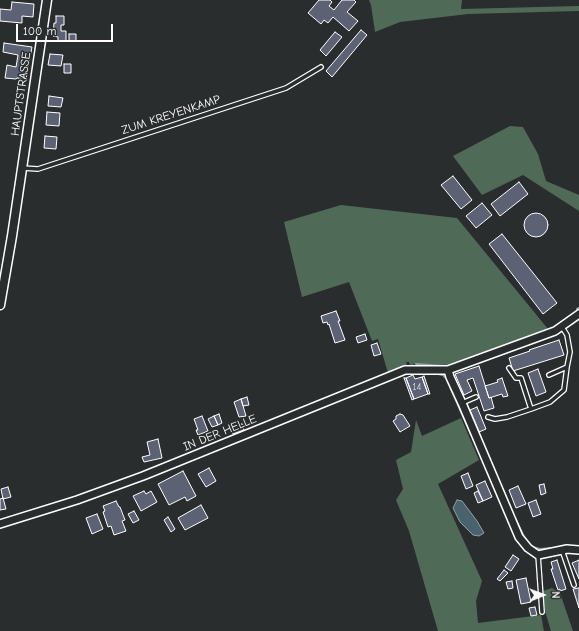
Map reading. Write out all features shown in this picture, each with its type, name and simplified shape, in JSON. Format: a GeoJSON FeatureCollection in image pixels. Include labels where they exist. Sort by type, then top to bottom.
{"type":"FeatureCollection","features":[{"type":"Feature","properties":{"kind":"street","name":"HAUPTSTRASSE"},"geometry":{"type":"LineString","coordinates":[[0,305],[12,236],[47,0]]}},
{"type":"Feature","properties":{"kind":"street","name":"IN DER HELLE"},"geometry":{"type":"LineString","coordinates":[[0,524],[77,500],[143,476],[405,370],[448,370],[556,331],[579,314]]}},
{"type":"Feature","properties":{"kind":"street"},"geometry":{"type":"LineString","coordinates":[[448,370],[519,537],[528,548],[538,555],[566,549],[579,550]]}},
{"type":"Feature","properties":{"kind":"lane","name":"ZUM KREYENKAMP"},"geometry":{"type":"LineString","coordinates":[[22,168],[38,169],[286,88],[320,67]]}},
{"type":"Feature","properties":{"kind":"lane"},"geometry":{"type":"LineString","coordinates":[[488,417],[495,419],[507,418],[550,402],[564,390],[570,352],[567,335],[562,327]]}},
{"type":"Feature","properties":{"kind":"lane"},"geometry":{"type":"LineString","coordinates":[[549,375],[567,367]]}},
{"type":"Feature","properties":{"kind":"lane"},"geometry":{"type":"LineString","coordinates":[[509,368],[516,378],[522,378],[531,409]]}},
{"type":"Feature","properties":{"kind":"lane"},"geometry":{"type":"LineString","coordinates":[[462,402],[476,397]]}},
{"type":"Feature","properties":{"kind":"lane"},"geometry":{"type":"LineString","coordinates":[[562,550],[574,585]]}},
{"type":"Feature","properties":{"kind":"lane"},"geometry":{"type":"LineString","coordinates":[[538,555],[542,612]]}},
{"type":"Feature","properties":{"kind":"green space"},"geometry":{"type":"Polygon","coordinates":[[[369,0],[462,0],[461,9],[579,6],[579,11],[468,14],[400,22],[375,32],[369,0]]]}},
{"type":"Feature","properties":{"kind":"green space"},"geometry":{"type":"Polygon","coordinates":[[[510,126],[523,127],[538,154],[546,181],[579,195],[579,211],[523,175],[482,195],[453,156],[510,126]]]}},
{"type":"Feature","properties":{"kind":"green space"},"geometry":{"type":"Polygon","coordinates":[[[341,205],[457,218],[548,329],[502,347],[448,365],[415,364],[410,366],[409,362],[406,362],[408,367],[388,373],[378,339],[372,341],[349,282],[302,297],[284,222],[341,205]]]}},
{"type":"Feature","properties":{"kind":"green space"},"geometry":{"type":"Polygon","coordinates":[[[461,418],[479,460],[438,484],[482,581],[476,601],[478,623],[541,615],[544,631],[438,631],[409,531],[396,500],[403,489],[396,460],[411,452],[416,420],[422,436],[461,418]]]}},
{"type":"Feature","properties":{"kind":"green space"},"geometry":{"type":"Polygon","coordinates":[[[552,588],[560,593],[573,631],[551,631],[545,611],[543,591],[552,588]]]}},
{"type":"Feature","properties":{"kind":"water"},"geometry":{"type":"Polygon","coordinates":[[[457,500],[462,501],[484,533],[479,536],[473,535],[460,522],[453,508],[457,500]]]}},
{"type":"Feature","properties":{"kind":"building"},"geometry":{"type":"Polygon","coordinates":[[[319,0],[330,0],[332,2],[329,6],[334,10],[342,0],[354,0],[356,2],[347,12],[358,21],[349,31],[333,17],[328,23],[324,20],[321,24],[308,13],[319,0]]]}},
{"type":"Feature","properties":{"kind":"building"},"geometry":{"type":"Polygon","coordinates":[[[12,2],[34,4],[33,17],[22,16],[22,23],[0,21],[0,9],[11,10],[12,2]]]}},
{"type":"Feature","properties":{"kind":"building"},"geometry":{"type":"Polygon","coordinates":[[[56,16],[64,16],[64,25],[61,25],[61,31],[66,31],[66,41],[58,41],[58,37],[53,36],[56,16]]]}},
{"type":"Feature","properties":{"kind":"building"},"geometry":{"type":"Polygon","coordinates":[[[361,30],[367,35],[332,77],[326,71],[361,30]]]}},
{"type":"Feature","properties":{"kind":"building"},"geometry":{"type":"Polygon","coordinates":[[[335,32],[342,37],[326,56],[320,50],[335,32]]]}},
{"type":"Feature","properties":{"kind":"building"},"geometry":{"type":"Polygon","coordinates":[[[69,34],[76,34],[76,41],[69,41],[69,34]]]}},
{"type":"Feature","properties":{"kind":"building"},"geometry":{"type":"Polygon","coordinates":[[[4,43],[32,47],[26,79],[5,78],[7,65],[16,67],[18,55],[3,52],[4,43]]]}},
{"type":"Feature","properties":{"kind":"building"},"geometry":{"type":"Polygon","coordinates":[[[50,54],[63,55],[61,66],[48,65],[50,54]]]}},
{"type":"Feature","properties":{"kind":"building"},"geometry":{"type":"Polygon","coordinates":[[[64,64],[71,64],[71,73],[64,73],[64,64]]]}},
{"type":"Feature","properties":{"kind":"building"},"geometry":{"type":"Polygon","coordinates":[[[49,96],[63,98],[61,107],[48,106],[49,96]]]}},
{"type":"Feature","properties":{"kind":"building"},"geometry":{"type":"Polygon","coordinates":[[[47,112],[60,113],[59,126],[46,125],[47,112]]]}},
{"type":"Feature","properties":{"kind":"building"},"geometry":{"type":"Polygon","coordinates":[[[45,136],[57,137],[56,149],[44,148],[45,136]]]}},
{"type":"Feature","properties":{"kind":"building"},"geometry":{"type":"Polygon","coordinates":[[[453,176],[472,200],[461,209],[441,185],[453,176]]]}},
{"type":"Feature","properties":{"kind":"building"},"geometry":{"type":"Polygon","coordinates":[[[519,182],[528,194],[500,216],[491,204],[519,182]]]}},
{"type":"Feature","properties":{"kind":"building"},"geometry":{"type":"Polygon","coordinates":[[[482,203],[492,215],[476,228],[466,216],[482,203]]]}},
{"type":"Feature","properties":{"kind":"building"},"geometry":{"type":"Polygon","coordinates":[[[531,213],[541,213],[548,220],[548,230],[541,237],[531,237],[524,230],[524,220],[531,213]]]}},
{"type":"Feature","properties":{"kind":"building"},"geometry":{"type":"Polygon","coordinates":[[[502,234],[557,303],[543,314],[489,244],[502,234]]]}},
{"type":"Feature","properties":{"kind":"building"},"geometry":{"type":"Polygon","coordinates":[[[336,311],[345,340],[335,343],[329,324],[328,325],[327,322],[323,323],[321,316],[336,311]]]}},
{"type":"Feature","properties":{"kind":"building"},"geometry":{"type":"Polygon","coordinates":[[[365,334],[367,340],[358,343],[356,337],[365,334]]]}},
{"type":"Feature","properties":{"kind":"building"},"geometry":{"type":"Polygon","coordinates":[[[559,340],[564,355],[513,371],[509,358],[559,340]]]}},
{"type":"Feature","properties":{"kind":"building"},"geometry":{"type":"Polygon","coordinates":[[[377,343],[381,354],[374,356],[371,345],[377,343]]]}},
{"type":"Feature","properties":{"kind":"building"},"geometry":{"type":"Polygon","coordinates":[[[479,366],[489,398],[491,397],[494,408],[484,411],[473,378],[467,380],[472,391],[464,395],[455,374],[479,366]]]}},
{"type":"Feature","properties":{"kind":"building"},"geometry":{"type":"Polygon","coordinates":[[[538,369],[546,392],[536,396],[528,373],[538,369]]]}},
{"type":"Feature","properties":{"kind":"building"},"geometry":{"type":"Polygon","coordinates":[[[413,375],[415,379],[422,377],[428,394],[414,399],[406,378],[413,375]]]}},
{"type":"Feature","properties":{"kind":"building"},"geometry":{"type":"Polygon","coordinates":[[[424,376],[430,394],[428,394],[422,377],[424,376]]]}},
{"type":"Feature","properties":{"kind":"building"},"geometry":{"type":"Polygon","coordinates":[[[404,378],[406,378],[414,399],[412,400],[404,378]]]}},
{"type":"Feature","properties":{"kind":"building"},"geometry":{"type":"Polygon","coordinates":[[[502,378],[508,396],[503,397],[502,394],[489,398],[485,386],[498,382],[497,380],[502,378]]]}},
{"type":"Feature","properties":{"kind":"building"},"geometry":{"type":"Polygon","coordinates":[[[247,397],[249,405],[243,406],[241,399],[247,397]]]}},
{"type":"Feature","properties":{"kind":"building"},"geometry":{"type":"Polygon","coordinates":[[[241,399],[246,416],[239,417],[234,402],[241,399]]]}},
{"type":"Feature","properties":{"kind":"building"},"geometry":{"type":"Polygon","coordinates":[[[477,407],[486,429],[479,432],[470,410],[477,407]]]}},
{"type":"Feature","properties":{"kind":"building"},"geometry":{"type":"Polygon","coordinates":[[[219,414],[222,423],[218,425],[214,416],[219,414]]]}},
{"type":"Feature","properties":{"kind":"building"},"geometry":{"type":"Polygon","coordinates":[[[400,414],[403,415],[410,426],[400,432],[393,421],[396,419],[396,416],[400,414]]]}},
{"type":"Feature","properties":{"kind":"building"},"geometry":{"type":"Polygon","coordinates":[[[202,416],[208,431],[198,435],[196,430],[198,430],[194,419],[202,416]]]}},
{"type":"Feature","properties":{"kind":"building"},"geometry":{"type":"Polygon","coordinates":[[[214,416],[218,425],[212,427],[208,419],[214,416]]]}},
{"type":"Feature","properties":{"kind":"building"},"geometry":{"type":"Polygon","coordinates":[[[242,424],[244,430],[233,434],[231,428],[242,424]]]}},
{"type":"Feature","properties":{"kind":"building"},"geometry":{"type":"Polygon","coordinates":[[[158,439],[162,458],[144,462],[142,457],[150,455],[147,442],[158,439]]]}},
{"type":"Feature","properties":{"kind":"building"},"geometry":{"type":"Polygon","coordinates":[[[209,468],[216,481],[206,487],[198,474],[209,468]]]}},
{"type":"Feature","properties":{"kind":"building"},"geometry":{"type":"Polygon","coordinates":[[[183,471],[196,496],[187,501],[185,497],[169,505],[158,484],[183,471]]]}},
{"type":"Feature","properties":{"kind":"building"},"geometry":{"type":"Polygon","coordinates":[[[468,473],[473,486],[466,489],[461,476],[468,473]]]}},
{"type":"Feature","properties":{"kind":"building"},"geometry":{"type":"Polygon","coordinates":[[[485,481],[492,497],[483,501],[476,485],[485,481]]]}},
{"type":"Feature","properties":{"kind":"building"},"geometry":{"type":"Polygon","coordinates":[[[544,484],[546,493],[541,495],[539,485],[544,484]]]}},
{"type":"Feature","properties":{"kind":"building"},"geometry":{"type":"Polygon","coordinates":[[[518,486],[526,504],[516,508],[509,490],[518,486]]]}},
{"type":"Feature","properties":{"kind":"building"},"geometry":{"type":"Polygon","coordinates":[[[8,487],[11,497],[3,499],[1,489],[8,487]]]}},
{"type":"Feature","properties":{"kind":"building"},"geometry":{"type":"Polygon","coordinates":[[[144,491],[146,494],[151,491],[157,502],[141,511],[133,496],[144,491]]]}},
{"type":"Feature","properties":{"kind":"building"},"geometry":{"type":"Polygon","coordinates":[[[478,491],[483,501],[478,503],[474,493],[478,491]]]}},
{"type":"Feature","properties":{"kind":"building"},"geometry":{"type":"Polygon","coordinates":[[[3,498],[6,509],[0,510],[0,499],[3,498]]]}},
{"type":"Feature","properties":{"kind":"building"},"geometry":{"type":"Polygon","coordinates":[[[536,500],[541,514],[533,517],[528,503],[536,500]]]}},
{"type":"Feature","properties":{"kind":"building"},"geometry":{"type":"Polygon","coordinates":[[[116,501],[125,520],[122,521],[126,531],[114,535],[111,526],[108,527],[103,512],[105,511],[103,506],[116,501]]]}},
{"type":"Feature","properties":{"kind":"building"},"geometry":{"type":"Polygon","coordinates":[[[201,505],[208,518],[185,530],[178,518],[201,505]]]}},
{"type":"Feature","properties":{"kind":"building"},"geometry":{"type":"Polygon","coordinates":[[[134,511],[139,520],[133,523],[128,514],[134,511]]]}},
{"type":"Feature","properties":{"kind":"building"},"geometry":{"type":"Polygon","coordinates":[[[97,514],[103,529],[92,534],[86,518],[97,514]]]}},
{"type":"Feature","properties":{"kind":"building"},"geometry":{"type":"Polygon","coordinates":[[[168,517],[175,529],[171,532],[164,520],[168,517]]]}},
{"type":"Feature","properties":{"kind":"building"},"geometry":{"type":"Polygon","coordinates":[[[513,555],[519,559],[511,571],[505,567],[513,555]]]}},
{"type":"Feature","properties":{"kind":"building"},"geometry":{"type":"Polygon","coordinates":[[[557,560],[566,589],[560,591],[560,589],[558,590],[551,569],[553,569],[551,562],[557,560]]]}},
{"type":"Feature","properties":{"kind":"building"},"geometry":{"type":"Polygon","coordinates":[[[579,560],[579,579],[572,563],[579,560]]]}},
{"type":"Feature","properties":{"kind":"building"},"geometry":{"type":"Polygon","coordinates":[[[504,570],[508,573],[500,581],[497,579],[504,570]]]}},
{"type":"Feature","properties":{"kind":"building"},"geometry":{"type":"Polygon","coordinates":[[[526,578],[531,602],[521,604],[516,580],[526,578]]]}},
{"type":"Feature","properties":{"kind":"building"},"geometry":{"type":"Polygon","coordinates":[[[512,581],[513,588],[508,589],[506,582],[512,581]]]}},
{"type":"Feature","properties":{"kind":"building"},"geometry":{"type":"Polygon","coordinates":[[[579,588],[579,608],[573,589],[579,588]]]}},
{"type":"Feature","properties":{"kind":"building"},"geometry":{"type":"Polygon","coordinates":[[[535,607],[537,615],[531,616],[529,608],[535,607]]]}},
{"type":"Feature","properties":{"kind":"waterway"},"geometry":{"type":"LineString","coordinates":[[416,364],[444,366]]}},
{"type":"Feature","properties":{"kind":"waterway"},"geometry":{"type":"LineString","coordinates":[[438,374],[443,375],[446,378],[471,434]]}},
{"type":"Feature","properties":{"kind":"waterway"},"geometry":{"type":"LineString","coordinates":[[515,518],[526,541],[532,547],[540,549],[554,548]]}},
{"type":"Feature","properties":{"kind":"waterway"},"geometry":{"type":"LineString","coordinates":[[568,546],[579,546]]}}]}
